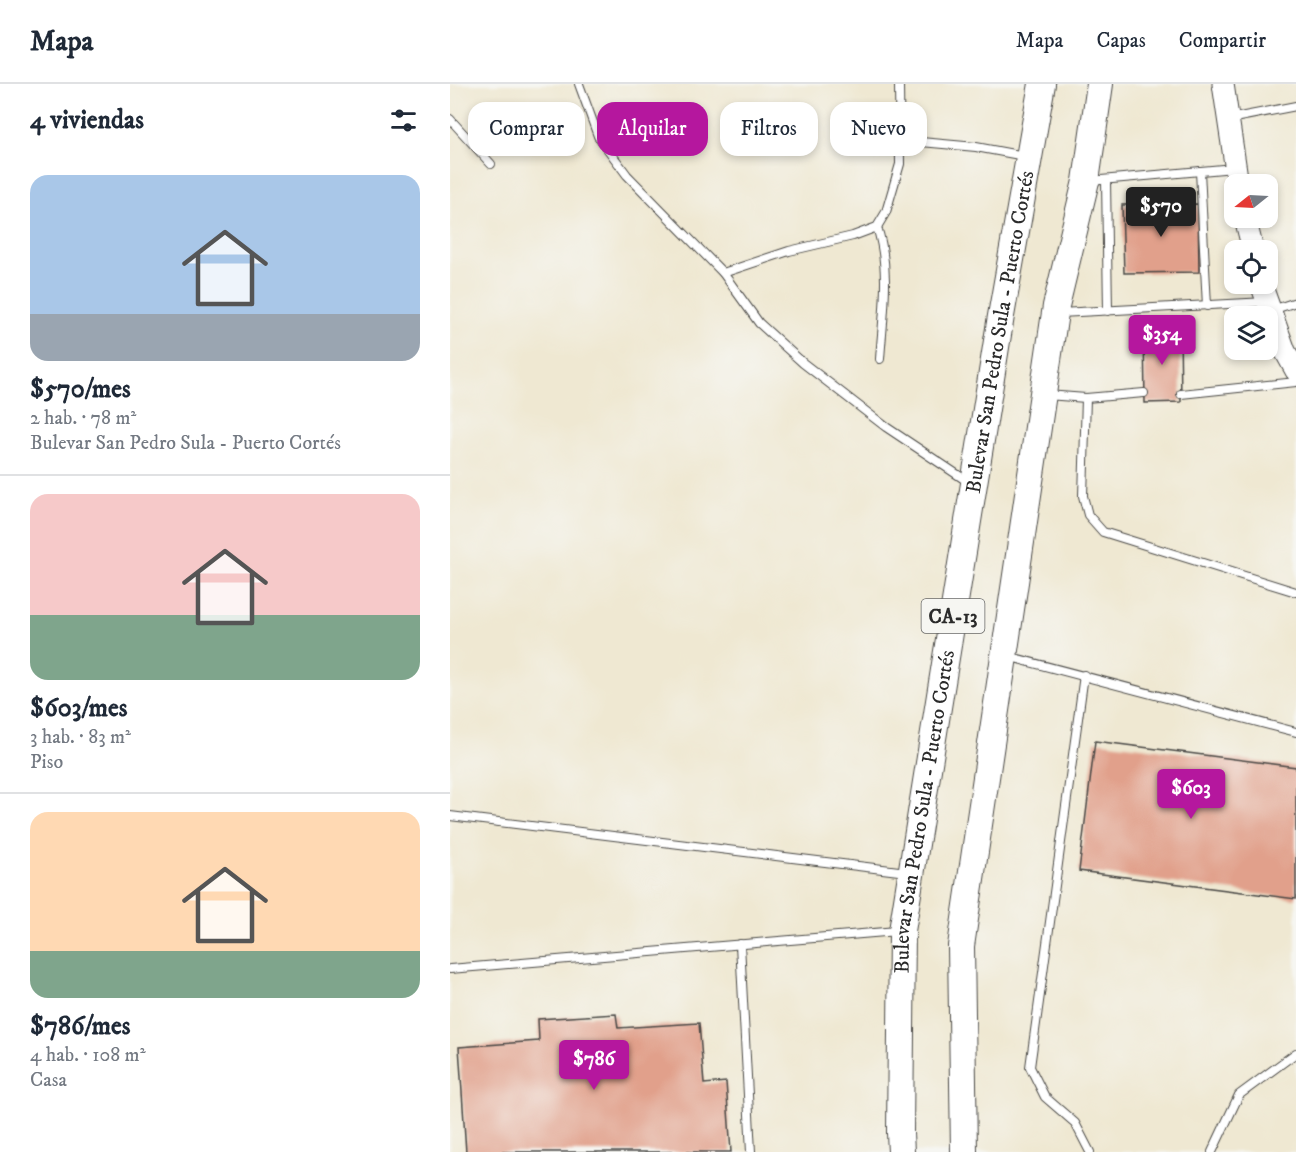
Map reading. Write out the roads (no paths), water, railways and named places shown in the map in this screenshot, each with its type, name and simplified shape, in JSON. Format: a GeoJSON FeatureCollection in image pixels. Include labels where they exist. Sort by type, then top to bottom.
{"type":"FeatureCollection","features":[{"type":"Feature","properties":{"kind":"highway","name":"Bulevar San Pedro Sula - Puerto Cortés"},"geometry":{"type":"LineString","coordinates":[[901,1152],[902,931],[1001,316],[1042,84]]}},
{"type":"Feature","properties":{"kind":"highway","name":"CA-13"},"geometry":{"type":"LineString","coordinates":[[964,1152],[961,946],[1055,313],[1096,180],[1100,84]]}},
{"type":"Feature","properties":{"kind":"main road"},"geometry":{"type":"LineString","coordinates":[[1223,84],[1236,174]]}},
{"type":"Feature","properties":{"kind":"main road"},"geometry":{"type":"LineString","coordinates":[[1265,299],[1291,349],[1296,371]]}},
{"type":"Feature","properties":{"kind":"lane"},"geometry":{"type":"LineString","coordinates":[[579,84],[598,136],[621,167],[723,273],[759,323],[803,363],[886,427],[974,486]]}},
{"type":"Feature","properties":{"kind":"lane"},"geometry":{"type":"LineString","coordinates":[[899,84],[899,102]]}},
{"type":"Feature","properties":{"kind":"lane"},"geometry":{"type":"LineString","coordinates":[[1227,119],[1296,106]]}},
{"type":"Feature","properties":{"kind":"lane"},"geometry":{"type":"LineString","coordinates":[[450,119],[491,164]]}},
{"type":"Feature","properties":{"kind":"lane"},"geometry":{"type":"LineString","coordinates":[[927,143],[976,147],[1030,157]]}},
{"type":"Feature","properties":{"kind":"lane"},"geometry":{"type":"LineString","coordinates":[[723,273],[789,251],[854,236],[877,227],[886,212],[900,164],[900,156]]}},
{"type":"Feature","properties":{"kind":"lane"},"geometry":{"type":"LineString","coordinates":[[1200,171],[1207,306]]}},
{"type":"Feature","properties":{"kind":"lane"},"geometry":{"type":"LineString","coordinates":[[1108,311],[1096,180],[1200,171],[1224,174]]}},
{"type":"Feature","properties":{"kind":"lane"},"geometry":{"type":"LineString","coordinates":[[877,227],[886,265],[880,359]]}},
{"type":"Feature","properties":{"kind":"lane"},"geometry":{"type":"LineString","coordinates":[[1055,313],[1207,306],[1265,299],[1296,302]]}},
{"type":"Feature","properties":{"kind":"lane"},"geometry":{"type":"LineString","coordinates":[[1181,393],[1296,382]]}},
{"type":"Feature","properties":{"kind":"lane"},"geometry":{"type":"LineString","coordinates":[[1043,394],[1086,398],[1144,393]]}},
{"type":"Feature","properties":{"kind":"lane"},"geometry":{"type":"LineString","coordinates":[[1086,398],[1083,496],[1088,515],[1103,532],[1296,592]]}},
{"type":"Feature","properties":{"kind":"lane"},"geometry":{"type":"LineString","coordinates":[[1004,655],[1296,732]]}},
{"type":"Feature","properties":{"kind":"lane"},"geometry":{"type":"LineString","coordinates":[[1084,675],[1030,1067],[1045,1097],[1075,1123],[1090,1152]]}},
{"type":"Feature","properties":{"kind":"lane"},"geometry":{"type":"LineString","coordinates":[[450,816],[911,873]]}},
{"type":"Feature","properties":{"kind":"lane"},"geometry":{"type":"LineString","coordinates":[[450,969],[902,931]]}},
{"type":"Feature","properties":{"kind":"lane"},"geometry":{"type":"LineString","coordinates":[[740,944],[751,1152]]}},
{"type":"Feature","properties":{"kind":"lane"},"geometry":{"type":"LineString","coordinates":[[1212,1152],[1239,1095],[1296,1053]]}}]}
